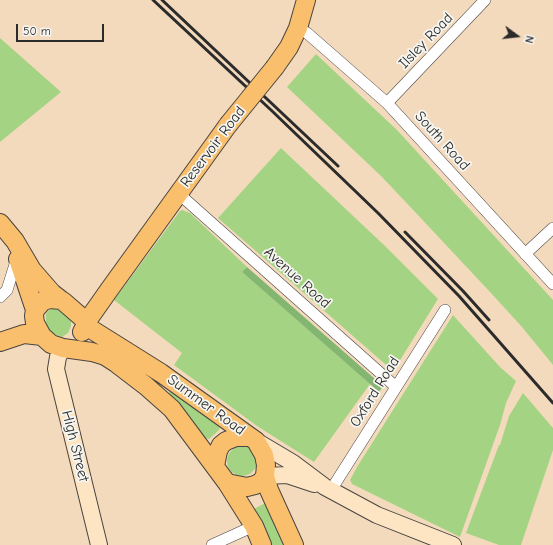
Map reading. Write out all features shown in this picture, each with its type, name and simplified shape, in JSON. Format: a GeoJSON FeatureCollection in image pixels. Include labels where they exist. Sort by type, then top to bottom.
{"type":"FeatureCollection","features":[{"type":"Feature","properties":{"kind":"main road","name":"Reservoir Road"},"geometry":{"type":"LineString","coordinates":[[86,324],[178,193],[228,125],[289,47],[298,28],[306,0]]}},
{"type":"Feature","properties":{"kind":"main road"},"geometry":{"type":"LineString","coordinates":[[0,223],[15,241],[32,270],[52,293],[86,324],[77,340],[65,348],[51,344],[42,336],[35,323],[34,313],[17,256],[0,226]]}},
{"type":"Feature","properties":{"kind":"main road","name":"Reservoir Road"},"geometry":{"type":"LineString","coordinates":[[62,301],[78,302],[90,300],[109,290]]}},
{"type":"Feature","properties":{"kind":"main road"},"geometry":{"type":"LineString","coordinates":[[0,336],[34,313],[42,301],[50,299],[62,301]]}},
{"type":"Feature","properties":{"kind":"main road","name":"Summer Road"},"geometry":{"type":"LineString","coordinates":[[86,324],[161,373],[252,439],[292,463],[328,489],[377,515],[452,545]]}},
{"type":"Feature","properties":{"kind":"main road"},"geometry":{"type":"LineString","coordinates":[[0,342],[24,334],[42,336]]}},
{"type":"Feature","properties":{"kind":"main road","name":"Summer Road"},"geometry":{"type":"LineString","coordinates":[[65,348],[92,352],[105,356],[146,386],[172,409],[215,466]]}},
{"type":"Feature","properties":{"kind":"main road","name":"High Street"},"geometry":{"type":"LineString","coordinates":[[65,348],[58,357],[56,369],[99,545]]}},
{"type":"Feature","properties":{"kind":"main road"},"geometry":{"type":"LineString","coordinates":[[262,545],[254,526],[215,466],[218,451],[221,445],[236,437],[252,439],[264,455],[266,465],[265,476],[269,490],[294,545]]}},
{"type":"Feature","properties":{"kind":"main road","name":"Summer Road"},"geometry":{"type":"LineString","coordinates":[[265,476],[287,475],[328,489]]}},
{"type":"Feature","properties":{"kind":"main road"},"geometry":{"type":"LineString","coordinates":[[227,483],[247,487],[261,482],[265,476]]}},
{"type":"Feature","properties":{"kind":"street","name":"Ilsley Road"},"geometry":{"type":"LineString","coordinates":[[387,103],[485,0]]}},
{"type":"Feature","properties":{"kind":"street","name":"South Road"},"geometry":{"type":"LineString","coordinates":[[298,28],[307,34],[387,103],[553,284]]}},
{"type":"Feature","properties":{"kind":"street","name":"Avenue Road"},"geometry":{"type":"LineString","coordinates":[[178,193],[396,387]]}},
{"type":"Feature","properties":{"kind":"street"},"geometry":{"type":"LineString","coordinates":[[525,254],[553,228]]}},
{"type":"Feature","properties":{"kind":"street"},"geometry":{"type":"LineString","coordinates":[[0,297],[7,290],[17,256]]}},
{"type":"Feature","properties":{"kind":"street","name":"Oxford Road"},"geometry":{"type":"LineString","coordinates":[[328,489],[445,310]]}},
{"type":"Feature","properties":{"kind":"street"},"geometry":{"type":"LineString","coordinates":[[212,545],[254,526]]}},
{"type":"Feature","properties":{"kind":"green space"},"geometry":{"type":"Polygon","coordinates":[[[0,38],[61,92],[0,142],[0,38]]]}},
{"type":"Feature","properties":{"kind":"green space"},"geometry":{"type":"Polygon","coordinates":[[[316,54],[397,130],[553,300],[553,365],[522,327],[381,176],[287,87],[316,54]]]}},
{"type":"Feature","properties":{"kind":"green space"},"geometry":{"type":"Polygon","coordinates":[[[281,148],[385,246],[438,299],[397,365],[394,367],[389,367],[385,364],[218,218],[281,148]]]}},
{"type":"Feature","properties":{"kind":"green space"},"geometry":{"type":"Polygon","coordinates":[[[182,210],[190,213],[247,267],[242,272],[370,384],[314,462],[257,426],[174,365],[182,353],[114,300],[182,210]]]}},
{"type":"Feature","properties":{"kind":"green space"},"geometry":{"type":"Polygon","coordinates":[[[247,267],[383,386],[379,392],[242,272],[247,267]]]}},
{"type":"Feature","properties":{"kind":"green space"},"geometry":{"type":"Polygon","coordinates":[[[56,307],[71,318],[71,326],[68,333],[62,337],[49,332],[46,323],[46,314],[50,309],[56,307]]]}},
{"type":"Feature","properties":{"kind":"green space"},"geometry":{"type":"Polygon","coordinates":[[[453,315],[500,367],[516,381],[506,403],[500,425],[460,537],[352,484],[350,480],[453,315]]]}},
{"type":"Feature","properties":{"kind":"green space"},"geometry":{"type":"Polygon","coordinates":[[[172,389],[220,426],[219,430],[209,439],[204,438],[167,395],[172,389]]]}},
{"type":"Feature","properties":{"kind":"green space"},"geometry":{"type":"Polygon","coordinates":[[[523,393],[553,428],[553,450],[521,545],[499,545],[466,533],[500,445],[509,416],[523,393]]]}},
{"type":"Feature","properties":{"kind":"green space"},"geometry":{"type":"Polygon","coordinates":[[[242,446],[253,450],[257,461],[253,472],[242,476],[231,472],[227,461],[231,450],[242,446]]]}},
{"type":"Feature","properties":{"kind":"green space"},"geometry":{"type":"Polygon","coordinates":[[[267,502],[286,545],[269,545],[252,510],[267,502]]]}},
{"type":"Feature","properties":{"kind":"railway"},"geometry":{"type":"LineString","coordinates":[[153,0],[271,110],[378,213],[459,296],[553,403]]}},
{"type":"Feature","properties":{"kind":"railway"},"geometry":{"type":"LineString","coordinates":[[162,0],[338,166]]}},
{"type":"Feature","properties":{"kind":"railway"},"geometry":{"type":"LineString","coordinates":[[405,232],[463,291],[489,320]]}}]}
